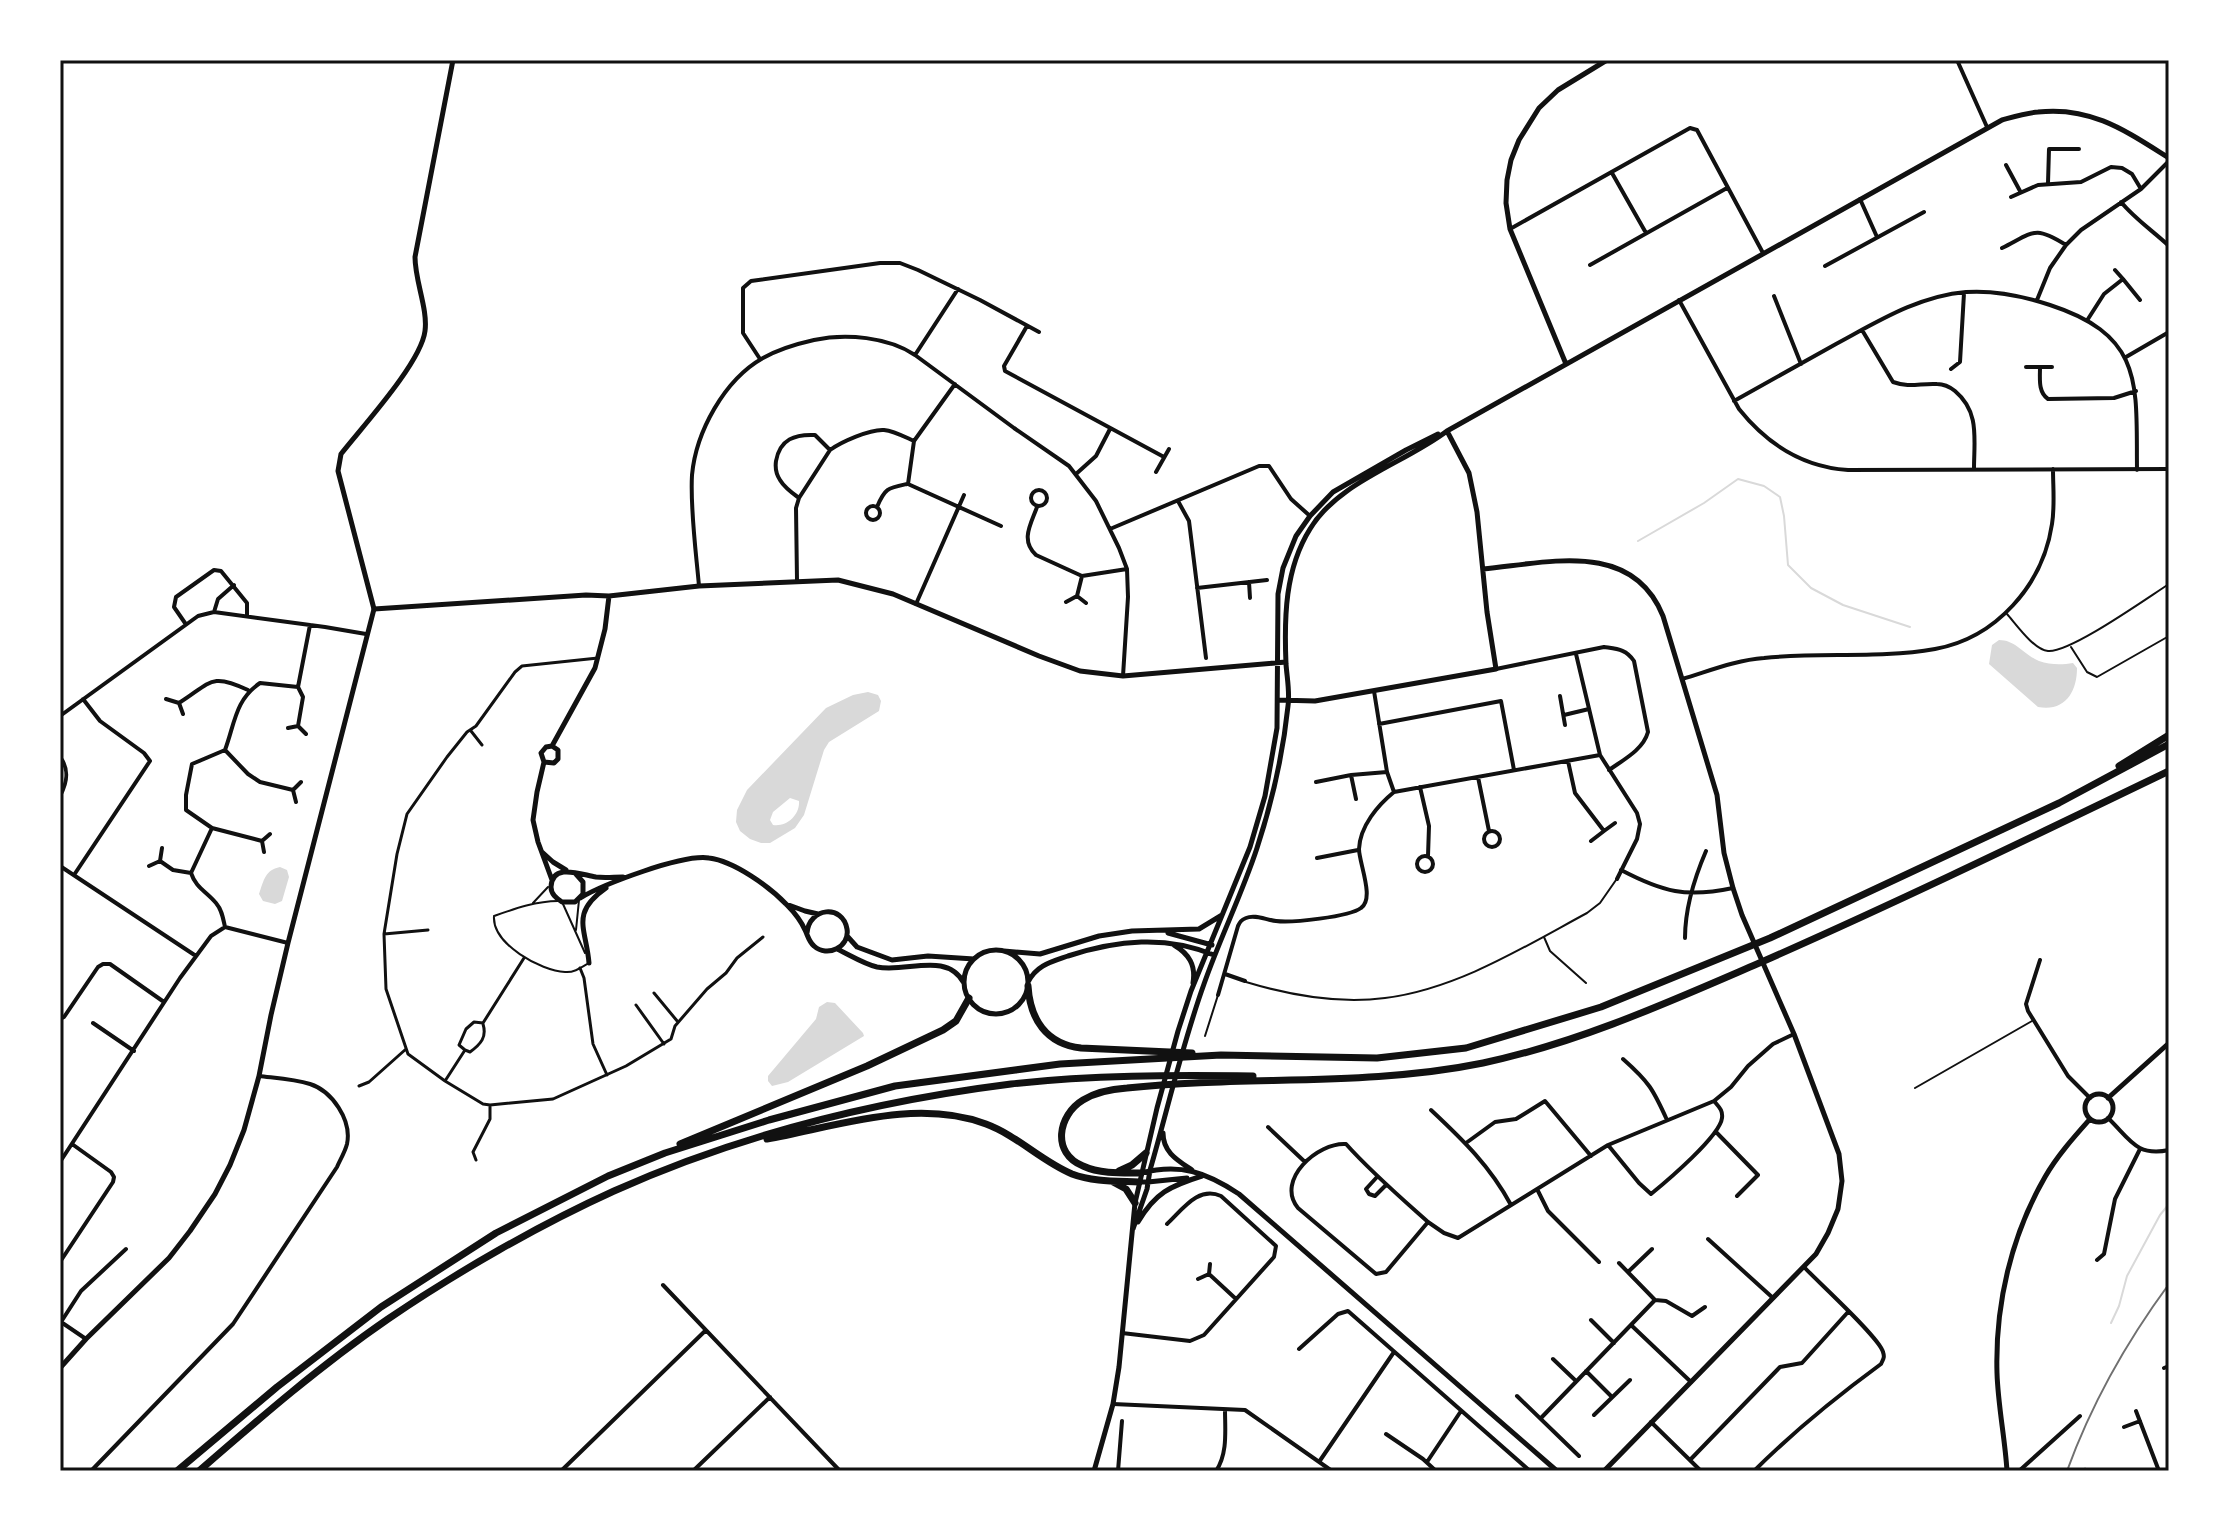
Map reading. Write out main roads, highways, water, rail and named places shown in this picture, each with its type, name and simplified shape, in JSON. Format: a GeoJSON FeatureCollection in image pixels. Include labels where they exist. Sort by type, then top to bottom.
{"type":"FeatureCollection","features":[{"type":"Feature","properties":{"kind":"highway"},"geometry":{"type":"LineString","coordinates":[[2059,803],[2169,735]]}},
{"type":"Feature","properties":{"kind":"highway"},"geometry":{"type":"LineString","coordinates":[[177,1471],[277,1387],[381,1307],[496,1233],[608,1176],[665,1153],[769,1120],[895,1086],[1060,1064],[1221,1055],[1377,1058],[1466,1048],[1601,1007],[1770,938],[2059,803],[2169,744]]}},
{"type":"Feature","properties":{"kind":"highway"},"geometry":{"type":"LineString","coordinates":[[732,1146],[868,1119],[937,1114],[986,1124],[1013,1137],[1064,1170],[1089,1179],[1142,1179],[1081,1166],[1069,1156],[1062,1143],[1061,1130],[1076,1105],[1093,1095],[1149,1085],[1390,1076],[1482,1063],[1582,1034],[1825,934],[2169,769]]}},
{"type":"Feature","properties":{"kind":"highway"},"geometry":{"type":"LineString","coordinates":[[1028,984],[1029,1001],[1040,1026],[1056,1040],[1071,1047],[1250,1056]]}},
{"type":"Feature","properties":{"kind":"highway"},"geometry":{"type":"LineString","coordinates":[[665,1153],[692,1138],[867,1066],[931,1036],[956,1021],[969,998]]}},
{"type":"Feature","properties":{"kind":"highway"},"geometry":{"type":"LineString","coordinates":[[199,1471],[291,1391],[389,1319],[502,1249],[614,1191],[732,1146],[885,1105],[1013,1084],[1140,1076],[1331,1078]]}},
{"type":"Feature","properties":{"kind":"highway"},"geometry":{"type":"LineString","coordinates":[[1117,1172],[1146,1153]]}},
{"type":"Feature","properties":{"kind":"highway"},"geometry":{"type":"LineString","coordinates":[[1111,1181],[1126,1189],[1135,1203]]}},
{"type":"Feature","properties":{"kind":"waterway"},"geometry":{"type":"LineString","coordinates":[[1638,541],[1704,503],[1738,479],[1764,486],[1780,497],[1788,565],[1811,588],[1843,605],[1910,627]]}},
{"type":"Feature","properties":{"kind":"waterway"},"geometry":{"type":"LineString","coordinates":[[2111,1323],[2127,1276],[2169,1204]]}},
{"type":"Feature","properties":{"kind":"railway"},"geometry":{"type":"LineString","coordinates":[[2067,1471],[2111,1374],[2169,1284]]}}]}
